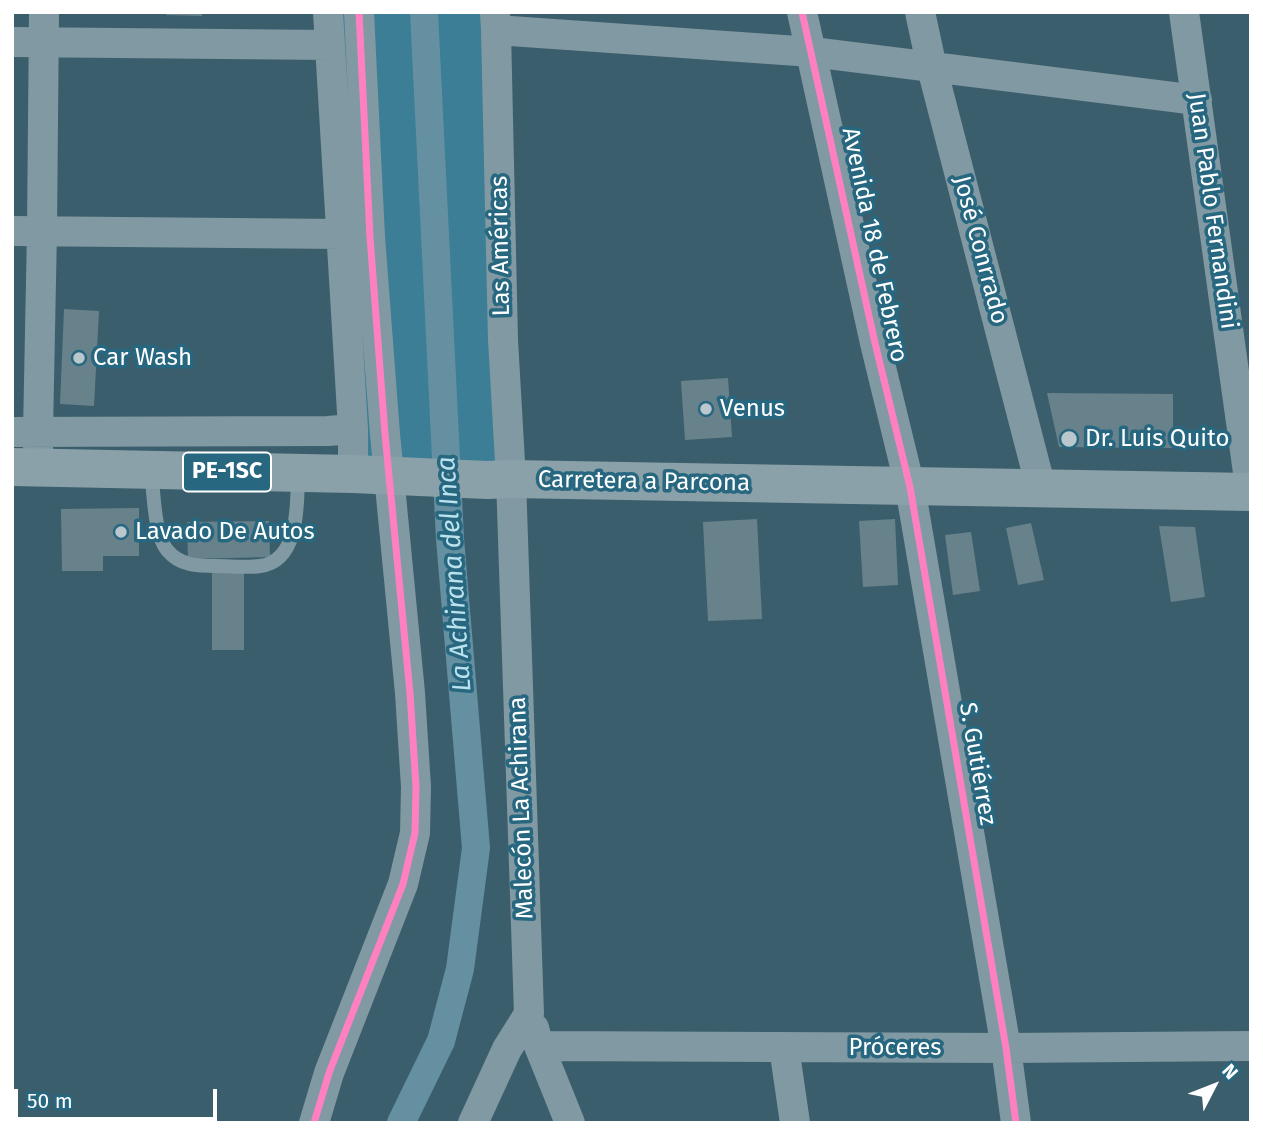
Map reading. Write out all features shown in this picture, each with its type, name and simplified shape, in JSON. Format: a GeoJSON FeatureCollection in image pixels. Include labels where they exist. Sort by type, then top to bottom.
{"type":"FeatureCollection","features":[{"type":"Feature","properties":{"kind":"main road","name":"Carretera a Parcona"},"geometry":{"type":"LineString","coordinates":[[25,450],[151,470],[1251,493]]}},
{"type":"Feature","properties":{"kind":"street"},"geometry":{"type":"LineString","coordinates":[[44,12],[42,231],[25,450],[353,429]]}},
{"type":"Feature","properties":{"kind":"street"},"geometry":{"type":"LineString","coordinates":[[328,12],[353,429],[387,475]]}},
{"type":"Feature","properties":{"kind":"street"},"geometry":{"type":"LineString","coordinates":[[314,1123],[330,1073],[403,884],[415,833],[415,774],[410,693],[387,475],[370,237],[359,12]]}},
{"type":"Feature","properties":{"kind":"street","name":"Avenida 18 de Febrero"},"geometry":{"type":"LineString","coordinates":[[803,12],[875,342],[910,486]]}},
{"type":"Feature","properties":{"kind":"street","name":"José Conrrado"},"geometry":{"type":"LineString","coordinates":[[920,12],[1041,488]]}},
{"type":"Feature","properties":{"kind":"street","name":"Juan Pablo Fernandini"},"geometry":{"type":"LineString","coordinates":[[1184,12],[1251,493]]}},
{"type":"Feature","properties":{"kind":"street"},"geometry":{"type":"LineString","coordinates":[[495,21],[812,52],[1197,100]]}},
{"type":"Feature","properties":{"kind":"street","name":"Las Américas"},"geometry":{"type":"LineString","coordinates":[[495,21],[503,340],[499,479]]}},
{"type":"Feature","properties":{"kind":"street"},"geometry":{"type":"LineString","coordinates":[[12,42],[330,45]]}},
{"type":"Feature","properties":{"kind":"street"},"geometry":{"type":"LineString","coordinates":[[12,230],[342,234]]}},
{"type":"Feature","properties":{"kind":"street","name":"Malecón La Achirana"},"geometry":{"type":"LineString","coordinates":[[499,479],[529,1014],[570,1123]]}},
{"type":"Feature","properties":{"kind":"street","name":"S. Gutiérrez"},"geometry":{"type":"LineString","coordinates":[[910,486],[1006,1048],[1016,1123]]}},
{"type":"Feature","properties":{"kind":"street"},"geometry":{"type":"LineString","coordinates":[[473,1123],[507,1049],[529,1014]]}},
{"type":"Feature","properties":{"kind":"street","name":"Próceres"},"geometry":{"type":"LineString","coordinates":[[539,1046],[1251,1046]]}},
{"type":"Feature","properties":{"kind":"street"},"geometry":{"type":"LineString","coordinates":[[784,1047],[796,1123]]}},
{"type":"Feature","properties":{"kind":"lane"},"geometry":{"type":"LineString","coordinates":[[151,470],[159,537],[167,551],[181,562],[199,566],[261,566],[279,556],[289,543],[296,526],[298,473]]}},
{"type":"Feature","properties":{"kind":"shaded area"},"geometry":{"type":"Polygon","coordinates":[[[322,12],[494,12],[511,479],[353,474],[322,12]]]}},
{"type":"Feature","properties":{"kind":"building"},"geometry":{"type":"Polygon","coordinates":[[[166,12],[202,12],[202,16],[166,15],[166,12]]]}},
{"type":"Feature","properties":{"kind":"building","name":"Car Wash"},"geometry":{"type":"Polygon","coordinates":[[[64,309],[99,311],[94,406],[60,404],[64,309]]]}},
{"type":"Feature","properties":{"kind":"building","name":"Venus"},"geometry":{"type":"Polygon","coordinates":[[[728,378],[732,437],[685,440],[681,381],[728,378]]]}},
{"type":"Feature","properties":{"kind":"building"},"geometry":{"type":"Polygon","coordinates":[[[1047,393],[1173,394],[1173,448],[1059,447],[1047,393]]]}},
{"type":"Feature","properties":{"kind":"building"},"geometry":{"type":"Polygon","coordinates":[[[139,508],[139,556],[103,556],[103,571],[62,571],[61,509],[139,508]]]}},
{"type":"Feature","properties":{"kind":"building"},"geometry":{"type":"Polygon","coordinates":[[[757,519],[762,619],[708,621],[703,522],[757,519]]]}},
{"type":"Feature","properties":{"kind":"building"},"geometry":{"type":"Polygon","coordinates":[[[895,519],[898,585],[863,587],[859,521],[895,519]]]}},
{"type":"Feature","properties":{"kind":"building"},"geometry":{"type":"Polygon","coordinates":[[[269,521],[270,557],[188,559],[187,522],[269,521]]]}},
{"type":"Feature","properties":{"kind":"building"},"geometry":{"type":"Polygon","coordinates":[[[1031,523],[1044,580],[1018,585],[1006,528],[1031,523]]]}},
{"type":"Feature","properties":{"kind":"building"},"geometry":{"type":"Polygon","coordinates":[[[1159,526],[1195,527],[1205,597],[1171,602],[1159,526]]]}},
{"type":"Feature","properties":{"kind":"building"},"geometry":{"type":"Polygon","coordinates":[[[971,532],[980,591],[953,595],[945,535],[971,532]]]}},
{"type":"Feature","properties":{"kind":"building"},"geometry":{"type":"Polygon","coordinates":[[[212,569],[244,569],[244,650],[212,650],[212,569]]]}},
{"type":"Feature","properties":{"kind":"waterway","name":"La Achirana del Inca"},"geometry":{"type":"LineString","coordinates":[[401,1123],[441,1041],[460,969],[476,848],[450,539],[424,12]]}},
{"type":"Feature","properties":{"kind":"cycle path"},"geometry":{"type":"LineString","coordinates":[[314,1123],[329,1073],[403,884],[415,833],[416,787],[410,693],[385,434],[370,237],[359,12]]}},
{"type":"Feature","properties":{"kind":"cycle path"},"geometry":{"type":"LineString","coordinates":[[802,12],[875,343],[910,487],[1006,1048],[1016,1123]]}},
{"type":"Feature","properties":{"kind":"place","name":"Car Wash"},"geometry":{"type":"Point","coordinates":[79,358]}},
{"type":"Feature","properties":{"kind":"place","name":"Venus"},"geometry":{"type":"Point","coordinates":[706,409]}},
{"type":"Feature","properties":{"kind":"place","name":"Dr. Luis Quito"},"geometry":{"type":"Point","coordinates":[1069,439]}},
{"type":"Feature","properties":{"kind":"place","name":"Lavado De Autos"},"geometry":{"type":"Point","coordinates":[121,532]}}]}
